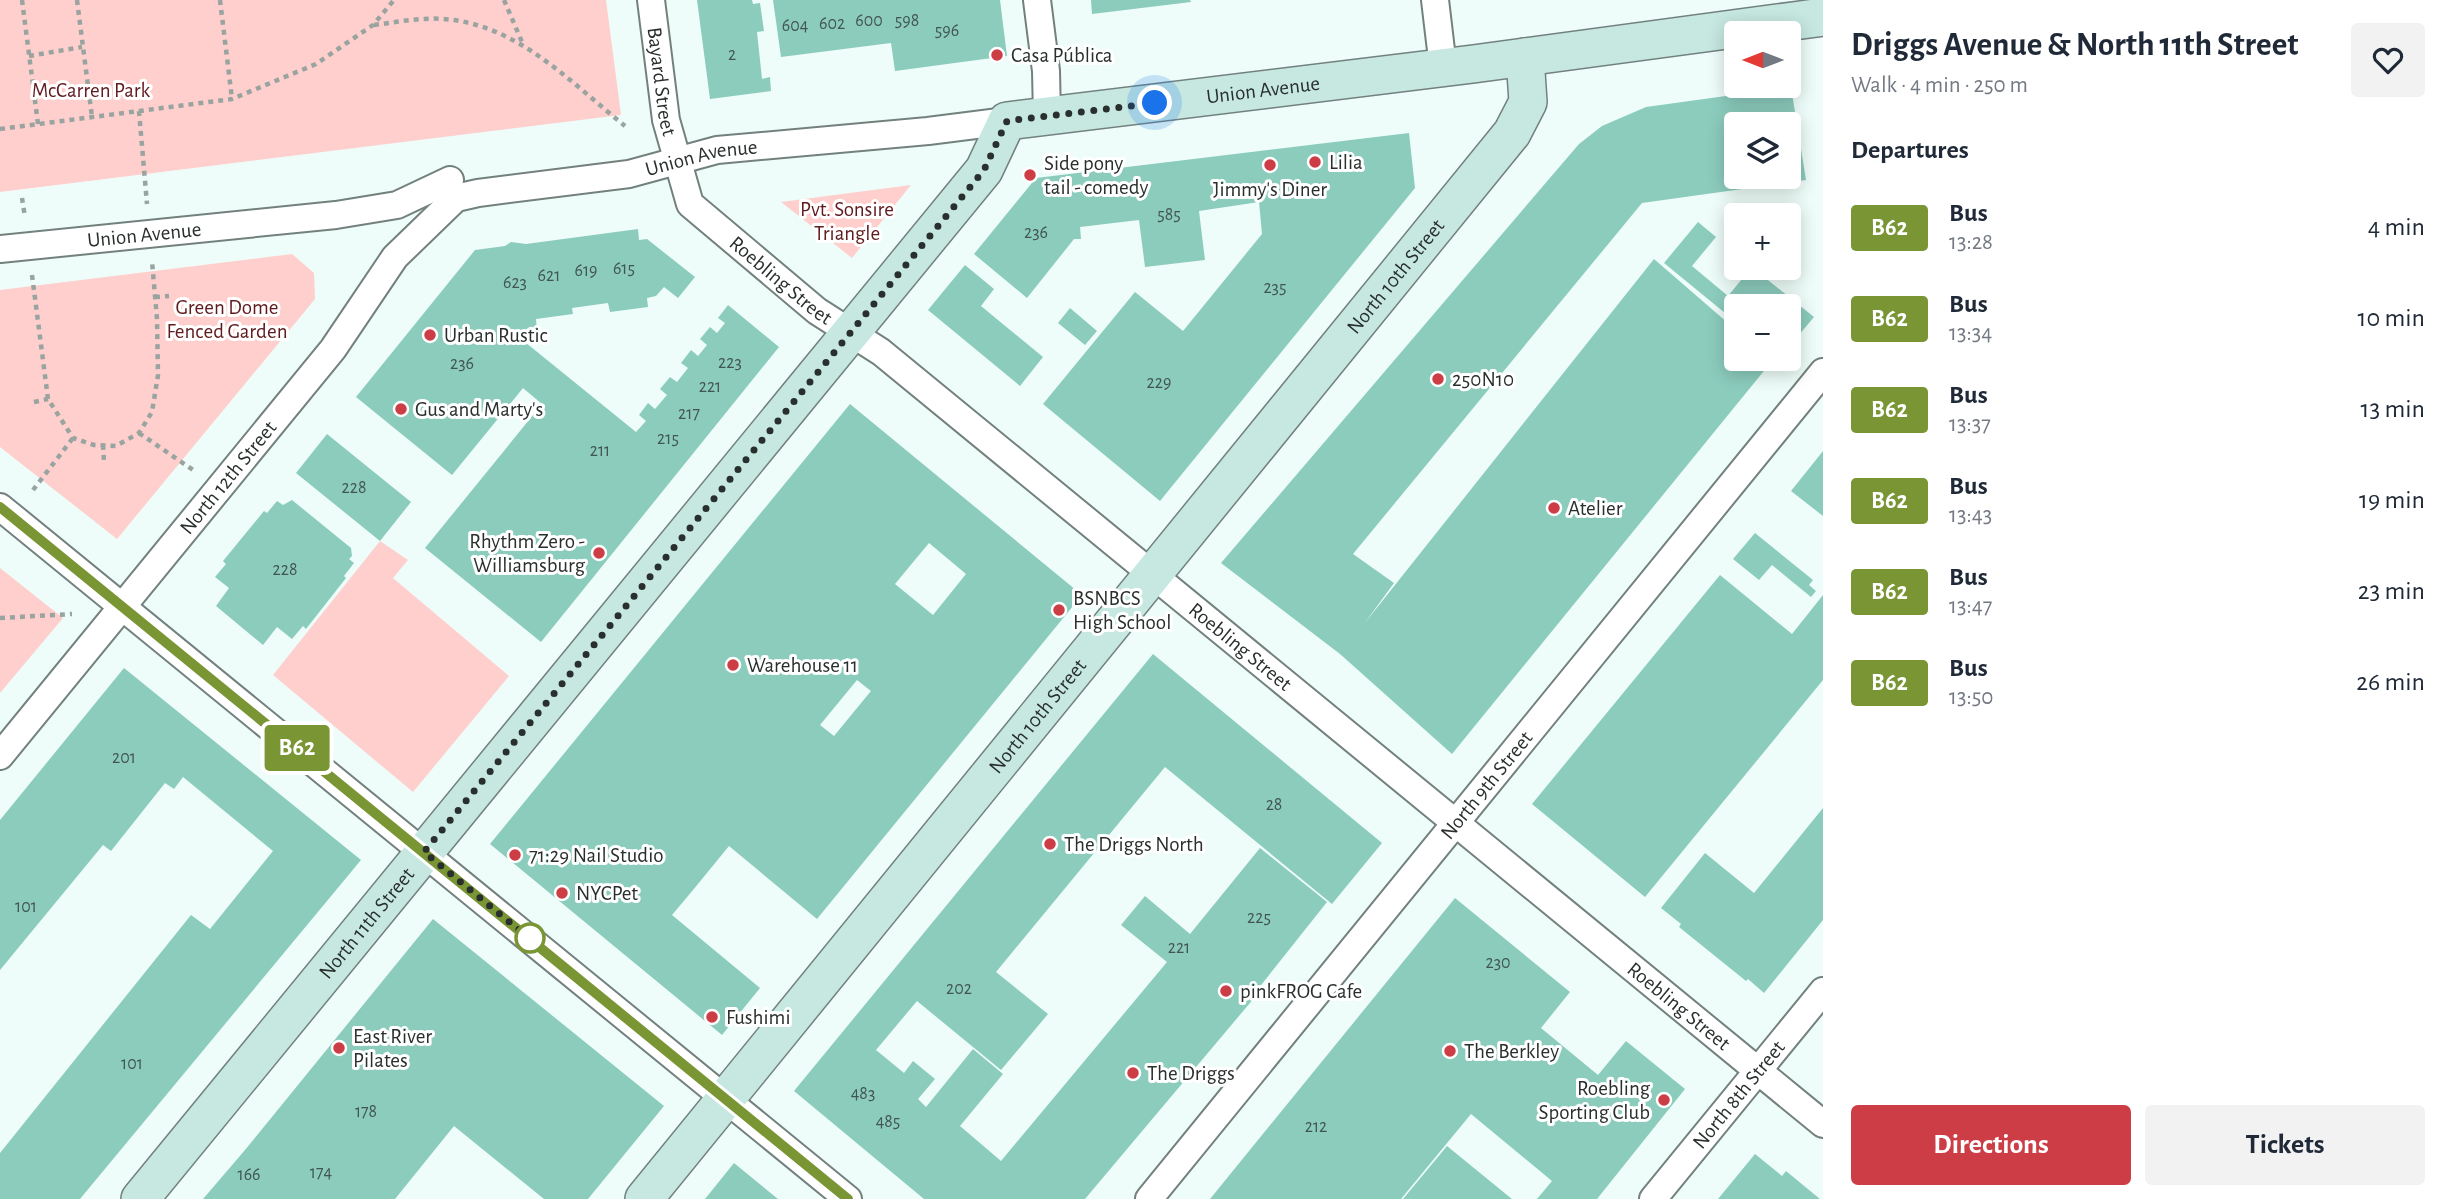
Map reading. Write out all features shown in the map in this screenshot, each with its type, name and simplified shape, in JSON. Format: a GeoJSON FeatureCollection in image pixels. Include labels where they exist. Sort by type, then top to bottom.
{"type":"FeatureCollection","features":[{"type":"Feature","properties":{"kind":"street","name":"Bayard Street"},"geometry":{"type":"LineString","coordinates":[[651,0],[666,120],[678,160]]}},
{"type":"Feature","properties":{"kind":"street"},"geometry":{"type":"LineString","coordinates":[[1037,0],[1047,116]]}},
{"type":"Feature","properties":{"kind":"street"},"geometry":{"type":"LineString","coordinates":[[1435,0],[1443,67]]}},
{"type":"Feature","properties":{"kind":"street","name":"Union Avenue"},"geometry":{"type":"LineString","coordinates":[[0,249],[337,215],[397,205],[453,189],[478,193],[629,174],[717,150],[928,131],[1823,17]]}},
{"type":"Feature","properties":{"kind":"street","name":"North 10th Street"},"geometry":{"type":"LineString","coordinates":[[644,1199],[1512,134],[1528,102],[1525,57]]}},
{"type":"Feature","properties":{"kind":"street","name":"North 11th Street"},"geometry":{"type":"LineString","coordinates":[[140,1199],[984,170],[1007,121]]}},
{"type":"Feature","properties":{"kind":"street","name":"Roebling Street"},"geometry":{"type":"LineString","coordinates":[[678,160],[690,204],[817,311],[881,352],[1823,1125]]}},
{"type":"Feature","properties":{"kind":"street","name":"North 12th Street"},"geometry":{"type":"LineString","coordinates":[[0,756],[333,349],[395,257],[453,189]]}},
{"type":"Feature","properties":{"kind":"street","name":"North 9th Street"},"geometry":{"type":"LineString","coordinates":[[1149,1199],[1823,372]]}},
{"type":"Feature","properties":{"kind":"street"},"geometry":{"type":"LineString","coordinates":[[0,507],[848,1199]]}},
{"type":"Feature","properties":{"kind":"street","name":"North 8th Street"},"geometry":{"type":"LineString","coordinates":[[1653,1199],[1823,991]]}},
{"type":"Feature","properties":{"kind":"path"},"geometry":{"type":"LineString","coordinates":[[22,0],[38,124]]}},
{"type":"Feature","properties":{"kind":"path"},"geometry":{"type":"LineString","coordinates":[[77,0],[92,117]]}},
{"type":"Feature","properties":{"kind":"path"},"geometry":{"type":"LineString","coordinates":[[220,0],[232,99]]}},
{"type":"Feature","properties":{"kind":"path"},"geometry":{"type":"LineString","coordinates":[[0,129],[232,99],[316,64],[373,25],[394,0]]}},
{"type":"Feature","properties":{"kind":"path"},"geometry":{"type":"LineString","coordinates":[[504,0],[522,43]]}},
{"type":"Feature","properties":{"kind":"path"},"geometry":{"type":"LineString","coordinates":[[373,25],[423,18],[453,20],[495,30],[522,43],[625,126]]}},
{"type":"Feature","properties":{"kind":"path"},"geometry":{"type":"LineString","coordinates":[[29,56],[82,47]]}},
{"type":"Feature","properties":{"kind":"path"},"geometry":{"type":"LineString","coordinates":[[32,279],[48,399],[73,438],[94,445],[116,446],[139,433],[152,412],[158,374],[155,297],[139,111]]}},
{"type":"Feature","properties":{"kind":"path"},"geometry":{"type":"LineString","coordinates":[[155,297],[169,296]]}},
{"type":"Feature","properties":{"kind":"path"},"geometry":{"type":"LineString","coordinates":[[34,402],[48,399]]}},
{"type":"Feature","properties":{"kind":"path"},"geometry":{"type":"LineString","coordinates":[[139,433],[219,489]]}},
{"type":"Feature","properties":{"kind":"path"},"geometry":{"type":"LineString","coordinates":[[33,490],[73,438]]}},
{"type":"Feature","properties":{"kind":"path"},"geometry":{"type":"LineString","coordinates":[[103,445],[104,462]]}},
{"type":"Feature","properties":{"kind":"path"},"geometry":{"type":"LineString","coordinates":[[0,618],[72,614]]}},
{"type":"Feature","properties":{"kind":"green space","name":"McCarren Park"},"geometry":{"type":"Polygon","coordinates":[[[0,0],[606,0],[621,115],[0,192],[0,0]]]}},
{"type":"Feature","properties":{"kind":"green space","name":"Pvt. Sonsire Triangle"},"geometry":{"type":"Polygon","coordinates":[[[911,185],[852,258],[781,202],[911,185]]]}},
{"type":"Feature","properties":{"kind":"green space","name":"Green Dome Fenced Garden"},"geometry":{"type":"Polygon","coordinates":[[[292,254],[314,273],[315,299],[117,539],[0,447],[0,290],[292,254]]]}},
{"type":"Feature","properties":{"kind":"green space"},"geometry":{"type":"Polygon","coordinates":[[[380,541],[408,560],[393,578],[509,676],[413,792],[273,675],[380,541]]]}},
{"type":"Feature","properties":{"kind":"green space"},"geometry":{"type":"Polygon","coordinates":[[[0,568],[63,618],[0,693],[0,568]]]}},
{"type":"Feature","properties":{"kind":"building"},"geometry":{"type":"Polygon","coordinates":[[[697,0],[752,0],[753,4],[760,3],[764,31],[757,32],[762,79],[770,77],[771,91],[710,99],[697,0]]]}},
{"type":"Feature","properties":{"kind":"building"},"geometry":{"type":"Polygon","coordinates":[[[773,0],[1000,0],[1007,56],[895,71],[891,43],[781,57],[773,0]]]}},
{"type":"Feature","properties":{"kind":"building"},"geometry":{"type":"Polygon","coordinates":[[[1091,0],[1190,0],[1191,2],[1092,14],[1091,0]]]}},
{"type":"Feature","properties":{"kind":"building"},"geometry":{"type":"Polygon","coordinates":[[[1724,96],[1793,98],[1795,112],[1724,112],[1724,189],[1742,189],[1642,203],[1353,554],[1394,583],[1364,624],[1654,259],[1724,320],[1724,371],[1764,371],[1452,754],[1340,654],[1221,563],[1579,144],[1602,126],[1646,107],[1724,96]]]}},
{"type":"Feature","properties":{"kind":"building"},"geometry":{"type":"Polygon","coordinates":[[[1409,133],[1415,188],[1160,501],[1043,404],[1135,292],[1183,331],[1262,234],[1259,202],[1199,211],[1205,260],[1145,267],[1139,220],[1080,227],[1081,239],[1074,239],[1027,298],[974,254],[1036,178],[1409,133]]]}},
{"type":"Feature","properties":{"kind":"building"},"geometry":{"type":"Polygon","coordinates":[[[1801,149],[1806,180],[1801,181],[1801,149]]]}},
{"type":"Feature","properties":{"kind":"building"},"geometry":{"type":"Polygon","coordinates":[[[1698,222],[1716,237],[1692,266],[1726,294],[1724,312],[1664,263],[1698,222]]]}},
{"type":"Feature","properties":{"kind":"building"},"geometry":{"type":"Polygon","coordinates":[[[638,229],[639,240],[647,239],[695,277],[678,298],[664,287],[656,296],[647,298],[648,307],[610,312],[608,303],[572,308],[573,314],[536,319],[537,331],[515,334],[636,432],[646,421],[639,415],[648,403],[655,409],[667,395],[660,389],[670,377],[677,382],[688,368],[681,363],[691,350],[698,356],[707,345],[700,339],[710,327],[717,333],[725,323],[718,318],[728,305],[779,347],[541,642],[425,548],[542,404],[523,388],[452,475],[356,397],[475,250],[505,246],[511,242],[526,244],[638,229]]]}},
{"type":"Feature","properties":{"kind":"building"},"geometry":{"type":"Polygon","coordinates":[[[965,265],[994,289],[981,306],[1043,357],[1020,386],[928,310],[965,265]]]}},
{"type":"Feature","properties":{"kind":"building"},"geometry":{"type":"Polygon","coordinates":[[[1741,280],[1768,280],[1785,294],[1730,294],[1741,280]]]}},
{"type":"Feature","properties":{"kind":"building"},"geometry":{"type":"Polygon","coordinates":[[[1801,307],[1814,317],[1801,332],[1801,307]]]}},
{"type":"Feature","properties":{"kind":"building"},"geometry":{"type":"Polygon","coordinates":[[[1070,308],[1097,331],[1085,345],[1058,323],[1070,308]]]}},
{"type":"Feature","properties":{"kind":"building"},"geometry":{"type":"Polygon","coordinates":[[[850,404],[1082,595],[817,919],[729,846],[672,915],[760,988],[722,1035],[490,844],[850,404]],[[929,543],[895,584],[933,615],[966,574],[929,543]],[[857,680],[820,725],[834,736],[871,691],[857,680]]]}},
{"type":"Feature","properties":{"kind":"building"},"geometry":{"type":"Polygon","coordinates":[[[327,434],[411,502],[380,541],[296,473],[327,434]]]}},
{"type":"Feature","properties":{"kind":"building"},"geometry":{"type":"Polygon","coordinates":[[[1823,451],[1823,516],[1791,491],[1823,451]]]}},
{"type":"Feature","properties":{"kind":"building"},"geometry":{"type":"Polygon","coordinates":[[[292,500],[351,548],[352,556],[349,559],[354,563],[344,576],[346,578],[306,629],[303,626],[292,639],[277,627],[263,645],[216,606],[229,588],[215,577],[226,564],[223,561],[264,511],[267,513],[277,501],[283,505],[292,500]]]}},
{"type":"Feature","properties":{"kind":"building"},"geometry":{"type":"Polygon","coordinates":[[[1755,533],[1813,580],[1809,585],[1816,591],[1811,597],[1772,565],[1759,580],[1733,559],[1755,533]]]}},
{"type":"Feature","properties":{"kind":"building"},"geometry":{"type":"Polygon","coordinates":[[[1720,575],[1792,634],[1823,595],[1823,680],[1645,897],[1532,804],[1720,575]]]}},
{"type":"Feature","properties":{"kind":"building"},"geometry":{"type":"Polygon","coordinates":[[[1153,654],[1382,843],[1332,904],[1165,767],[996,972],[1048,1014],[1001,1070],[917,1001],[876,1050],[904,1073],[913,1061],[935,1079],[918,1099],[926,1107],[973,1049],[1003,1074],[960,1126],[1001,1161],[1167,962],[1121,925],[1145,896],[1190,934],[1260,848],[1327,902],[1258,989],[1260,991],[1085,1199],[924,1199],[794,1091],[1153,654]]]}},
{"type":"Feature","properties":{"kind":"building"},"geometry":{"type":"Polygon","coordinates":[[[124,668],[361,860],[80,1199],[0,1199],[0,1153],[191,915],[210,929],[273,851],[183,777],[174,789],[165,783],[111,851],[103,845],[0,970],[0,820],[124,668]]]}},
{"type":"Feature","properties":{"kind":"building"},"geometry":{"type":"Polygon","coordinates":[[[1823,808],[1823,920],[1764,993],[1679,927],[1681,924],[1661,908],[1705,853],[1754,893],[1823,808]]]}},
{"type":"Feature","properties":{"kind":"building","name":"The Berkley"},"geometry":{"type":"Polygon","coordinates":[[[1455,898],[1570,992],[1541,1028],[1598,1075],[1626,1041],[1685,1089],[1597,1199],[1537,1199],[1552,1181],[1471,1114],[1401,1199],[1210,1199],[1455,898]]]}},
{"type":"Feature","properties":{"kind":"building"},"geometry":{"type":"Polygon","coordinates":[[[433,919],[664,1106],[588,1199],[544,1199],[454,1126],[395,1199],[203,1199],[245,1150],[433,919]]]}},
{"type":"Feature","properties":{"kind":"building"},"geometry":{"type":"Polygon","coordinates":[[[1447,1146],[1507,1195],[1512,1199],[1403,1199],[1447,1146]]]}},
{"type":"Feature","properties":{"kind":"building"},"geometry":{"type":"Polygon","coordinates":[[[1755,1154],[1782,1176],[1786,1171],[1820,1199],[1718,1199],[1755,1154]]]}},
{"type":"Feature","properties":{"kind":"building"},"geometry":{"type":"Polygon","coordinates":[[[734,1163],[778,1199],[705,1199],[734,1163]]]}},
{"type":"Feature","properties":{"kind":"bus line","name":"B62"},"geometry":{"type":"LineString","coordinates":[[0,507],[848,1199]]}},
{"type":"Feature","properties":{"kind":"place","name":"Casa Pública"},"geometry":{"type":"Point","coordinates":[997,55]}},
{"type":"Feature","properties":{"kind":"place","name":"Lilia"},"geometry":{"type":"Point","coordinates":[1315,162]}},
{"type":"Feature","properties":{"kind":"place","name":"Jimmy's Diner"},"geometry":{"type":"Point","coordinates":[1270,165]}},
{"type":"Feature","properties":{"kind":"place","name":"Side pony tail - comedy"},"geometry":{"type":"Point","coordinates":[1030,175]}},
{"type":"Feature","properties":{"kind":"place","name":"Urban Rustic"},"geometry":{"type":"Point","coordinates":[430,335]}},
{"type":"Feature","properties":{"kind":"place","name":"250N10"},"geometry":{"type":"Point","coordinates":[1438,379]}},
{"type":"Feature","properties":{"kind":"place","name":"Gus and Marty's"},"geometry":{"type":"Point","coordinates":[401,409]}},
{"type":"Feature","properties":{"kind":"place","name":"Atelier"},"geometry":{"type":"Point","coordinates":[1554,508]}},
{"type":"Feature","properties":{"kind":"place","name":"Rhythm Zero - Williamsburg"},"geometry":{"type":"Point","coordinates":[599,553]}},
{"type":"Feature","properties":{"kind":"place","name":"BSNBCS High School"},"geometry":{"type":"Point","coordinates":[1059,610]}},
{"type":"Feature","properties":{"kind":"place","name":"Warehouse 11"},"geometry":{"type":"Point","coordinates":[733,665]}},
{"type":"Feature","properties":{"kind":"place","name":"The Driggs North"},"geometry":{"type":"Point","coordinates":[1050,844]}},
{"type":"Feature","properties":{"kind":"place","name":"71:29 Nail Studio"},"geometry":{"type":"Point","coordinates":[515,855]}},
{"type":"Feature","properties":{"kind":"place","name":"NYCPet"},"geometry":{"type":"Point","coordinates":[562,893]}},
{"type":"Feature","properties":{"kind":"place","name":"pinkFROG Cafe"},"geometry":{"type":"Point","coordinates":[1226,991]}},
{"type":"Feature","properties":{"kind":"place","name":"Fushimi"},"geometry":{"type":"Point","coordinates":[712,1017]}},
{"type":"Feature","properties":{"kind":"place","name":"East River Pilates"},"geometry":{"type":"Point","coordinates":[339,1048]}},
{"type":"Feature","properties":{"kind":"place","name":"The Berkley"},"geometry":{"type":"Point","coordinates":[1450,1051]}},
{"type":"Feature","properties":{"kind":"place","name":"The Driggs"},"geometry":{"type":"Point","coordinates":[1133,1073]}},
{"type":"Feature","properties":{"kind":"place","name":"Roebling Sporting Club"},"geometry":{"type":"Point","coordinates":[1664,1100]}},
{"type":"Feature","properties":{"kind":"route"},"geometry":{"type":"LineString","coordinates":[[530,938],[534,942],[424,852],[984,170],[1007,121],[1155,103]]}}]}
